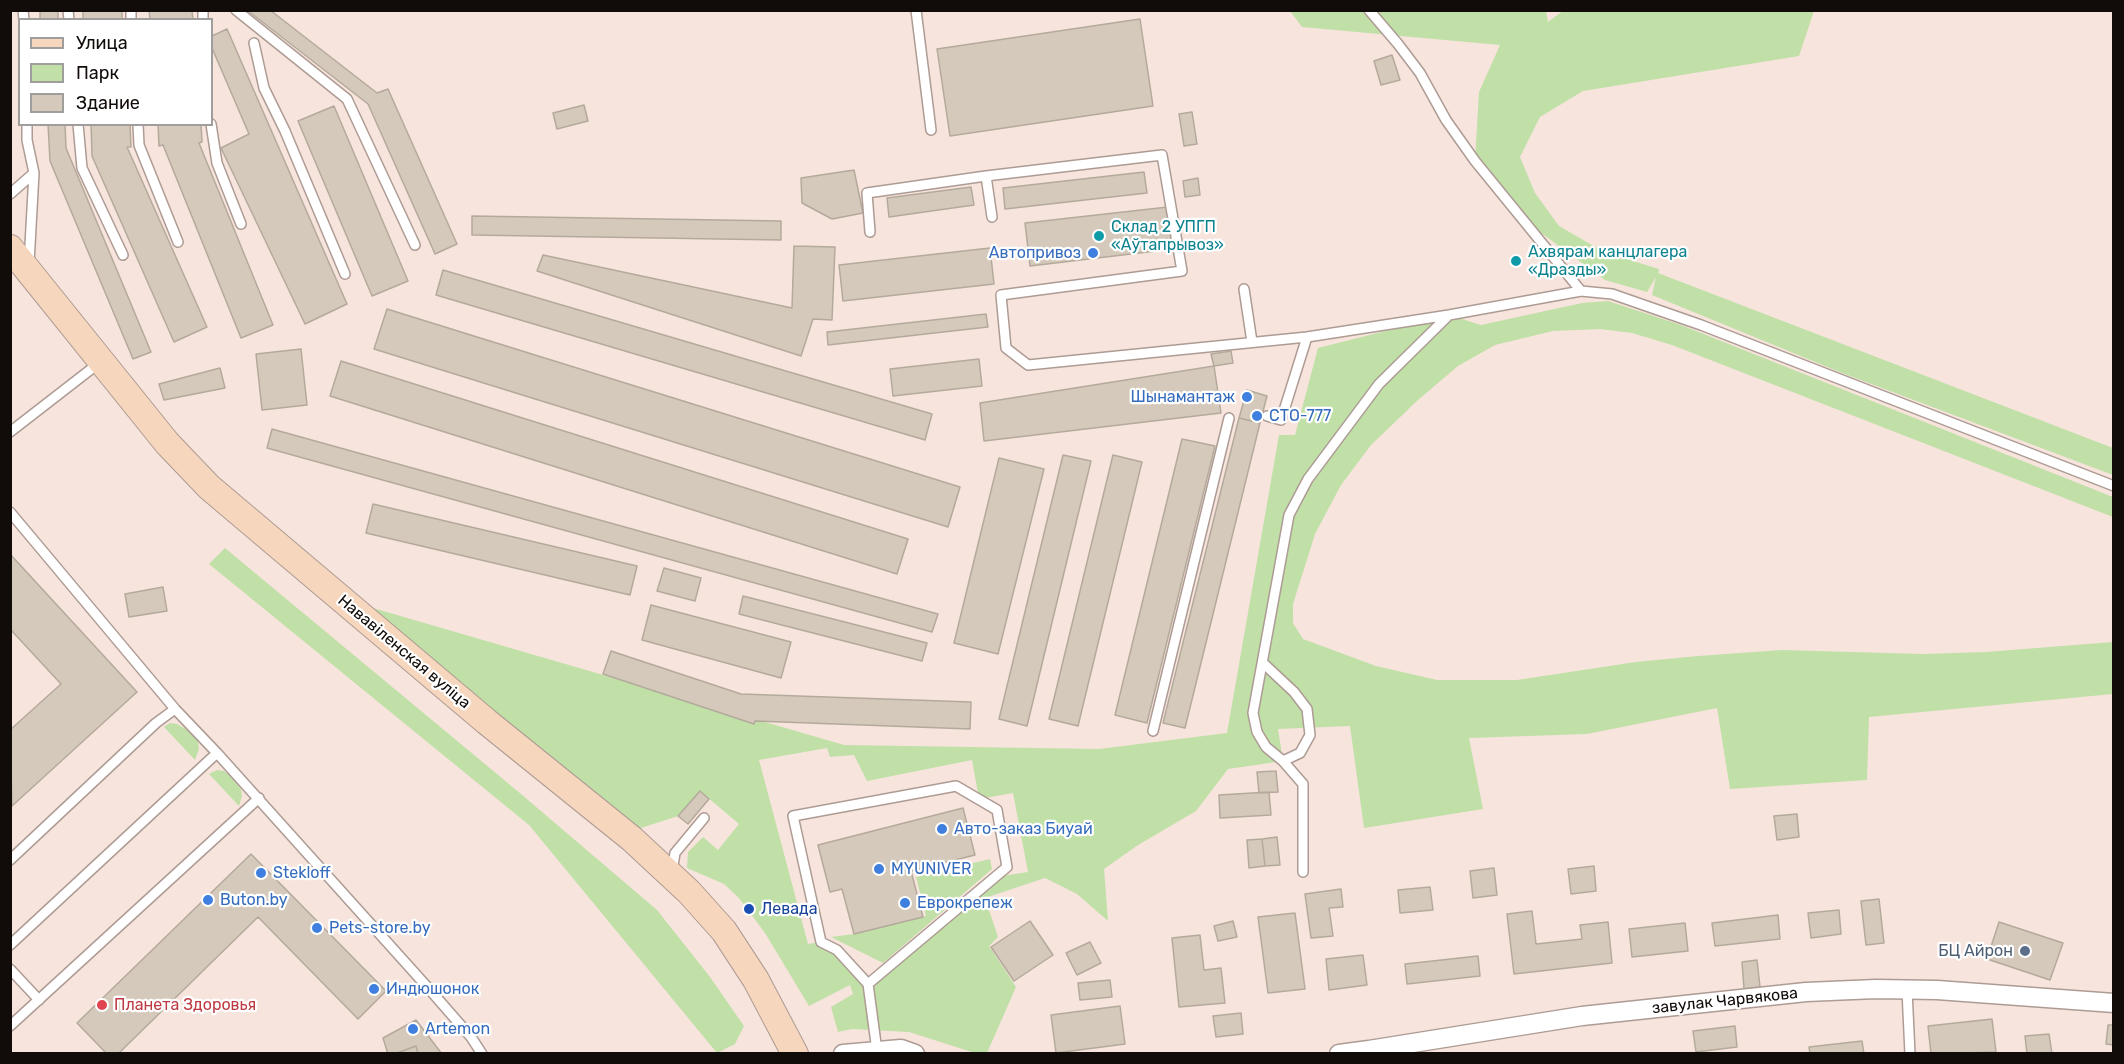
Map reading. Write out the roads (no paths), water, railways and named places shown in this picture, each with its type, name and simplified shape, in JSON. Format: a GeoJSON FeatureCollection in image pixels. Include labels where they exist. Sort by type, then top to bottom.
{"type":"FeatureCollection","features":[{"type":"Feature","properties":{"kind":"street","name":"Нававіленская вуліца"},"geometry":{"type":"LineString","coordinates":[[10,248],[167,443],[209,487],[487,722],[632,839],[689,892],[724,931],[756,980],[795,1053]]}},
{"type":"Feature","properties":{"kind":"street","name":"завулак Чарвякова"},"geometry":{"type":"LineString","coordinates":[[1339,1053],[1582,1016],[1806,992],[1876,989],[1937,990],[2114,1003]]}},
{"type":"Feature","properties":{"kind":"street"},"geometry":{"type":"LineString","coordinates":[[843,1053],[901,1049],[915,1053]]}},
{"type":"Feature","properties":{"kind":"lane"},"geometry":{"type":"LineString","coordinates":[[236,10],[347,99],[415,245]]}},
{"type":"Feature","properties":{"kind":"lane"},"geometry":{"type":"LineString","coordinates":[[916,10],[931,130]]}},
{"type":"Feature","properties":{"kind":"lane"},"geometry":{"type":"LineString","coordinates":[[1369,10],[1420,74],[1446,120],[1475,160],[1581,291]]}},
{"type":"Feature","properties":{"kind":"lane"},"geometry":{"type":"LineString","coordinates":[[254,43],[264,88],[285,131],[345,274]]}},
{"type":"Feature","properties":{"kind":"lane"},"geometry":{"type":"LineString","coordinates":[[27,126],[27,140],[34,173],[29,271]]}},
{"type":"Feature","properties":{"kind":"lane"},"geometry":{"type":"LineString","coordinates":[[78,126],[82,168],[123,255]]}},
{"type":"Feature","properties":{"kind":"lane"},"geometry":{"type":"LineString","coordinates":[[138,126],[139,145],[178,242]]}},
{"type":"Feature","properties":{"kind":"lane"},"geometry":{"type":"LineString","coordinates":[[212,126],[217,163],[241,224]]}},
{"type":"Feature","properties":{"kind":"lane"},"geometry":{"type":"LineString","coordinates":[[870,232],[867,193],[1162,155],[1182,271],[1001,295],[1006,348],[1028,365],[1307,337],[1449,315],[1581,291],[1612,294],[1656,308],[2114,486]]}},
{"type":"Feature","properties":{"kind":"lane"},"geometry":{"type":"LineString","coordinates":[[10,194],[34,173]]}},
{"type":"Feature","properties":{"kind":"lane"},"geometry":{"type":"LineString","coordinates":[[986,176],[992,217]]}},
{"type":"Feature","properties":{"kind":"lane"},"geometry":{"type":"LineString","coordinates":[[1244,289],[1252,342]]}},
{"type":"Feature","properties":{"kind":"lane"},"geometry":{"type":"LineString","coordinates":[[1303,872],[1303,784],[1283,761],[1266,747],[1257,732],[1253,713],[1289,515],[1308,479],[1378,384],[1449,315]]}},
{"type":"Feature","properties":{"kind":"lane"},"geometry":{"type":"LineString","coordinates":[[1267,416],[1281,420],[1307,337]]}},
{"type":"Feature","properties":{"kind":"lane"},"geometry":{"type":"LineString","coordinates":[[10,432],[101,361]]}},
{"type":"Feature","properties":{"kind":"lane"},"geometry":{"type":"LineString","coordinates":[[1153,731],[1229,418]]}},
{"type":"Feature","properties":{"kind":"lane"},"geometry":{"type":"LineString","coordinates":[[10,512],[175,709],[259,798],[430,990],[482,1053]]}},
{"type":"Feature","properties":{"kind":"lane"},"geometry":{"type":"LineString","coordinates":[[1263,663],[1294,692],[1307,709],[1310,735],[1300,753],[1283,761]]}},
{"type":"Feature","properties":{"kind":"lane"},"geometry":{"type":"LineString","coordinates":[[13,854],[156,723],[175,709]]}},
{"type":"Feature","properties":{"kind":"lane"},"geometry":{"type":"LineString","coordinates":[[10,945],[217,753]]}},
{"type":"Feature","properties":{"kind":"lane"},"geometry":{"type":"LineString","coordinates":[[868,984],[1007,867],[997,810],[956,786],[793,816],[821,942],[837,950],[868,984],[877,1051]]}},
{"type":"Feature","properties":{"kind":"lane"},"geometry":{"type":"LineString","coordinates":[[10,1026],[259,798]]}},
{"type":"Feature","properties":{"kind":"lane"},"geometry":{"type":"LineString","coordinates":[[671,875],[675,853],[704,818]]}},
{"type":"Feature","properties":{"kind":"lane"},"geometry":{"type":"LineString","coordinates":[[10,969],[39,1000]]}},
{"type":"Feature","properties":{"kind":"lane"},"geometry":{"type":"LineString","coordinates":[[1907,990],[1910,1053]]}},
{"type":"Feature","properties":{"kind":"place","name":"Склад 2 УПГП «Аўтапрывоз»"},"geometry":{"type":"Point","coordinates":[1099,236]}},
{"type":"Feature","properties":{"kind":"place","name":"Автопривоз"},"geometry":{"type":"Point","coordinates":[1093,253]}},
{"type":"Feature","properties":{"kind":"place","name":"Ахвярам канцлагера «Дразды»"},"geometry":{"type":"Point","coordinates":[1516,261]}},
{"type":"Feature","properties":{"kind":"place","name":"Шынамантаж"},"geometry":{"type":"Point","coordinates":[1247,397]}},
{"type":"Feature","properties":{"kind":"place","name":"СТО-777"},"geometry":{"type":"Point","coordinates":[1257,416]}},
{"type":"Feature","properties":{"kind":"place","name":"Авто-заказ Биуай"},"geometry":{"type":"Point","coordinates":[942,829]}},
{"type":"Feature","properties":{"kind":"place","name":"MYUNIVER"},"geometry":{"type":"Point","coordinates":[879,869]}},
{"type":"Feature","properties":{"kind":"place","name":"Stekloff"},"geometry":{"type":"Point","coordinates":[261,873]}},
{"type":"Feature","properties":{"kind":"place","name":"Buton.by"},"geometry":{"type":"Point","coordinates":[208,900]}},
{"type":"Feature","properties":{"kind":"place","name":"Еврокрепеж"},"geometry":{"type":"Point","coordinates":[905,903]}},
{"type":"Feature","properties":{"kind":"place","name":"Левада"},"geometry":{"type":"Point","coordinates":[749,909]}},
{"type":"Feature","properties":{"kind":"place","name":"Pets-store.by"},"geometry":{"type":"Point","coordinates":[317,928]}},
{"type":"Feature","properties":{"kind":"place","name":"БЦ Айрон"},"geometry":{"type":"Point","coordinates":[2025,951]}},
{"type":"Feature","properties":{"kind":"place","name":"Индюшонок"},"geometry":{"type":"Point","coordinates":[374,989]}},
{"type":"Feature","properties":{"kind":"place","name":"Планета Здоровья"},"geometry":{"type":"Point","coordinates":[102,1005]}},
{"type":"Feature","properties":{"kind":"place","name":"Artemon"},"geometry":{"type":"Point","coordinates":[413,1029]}}]}
